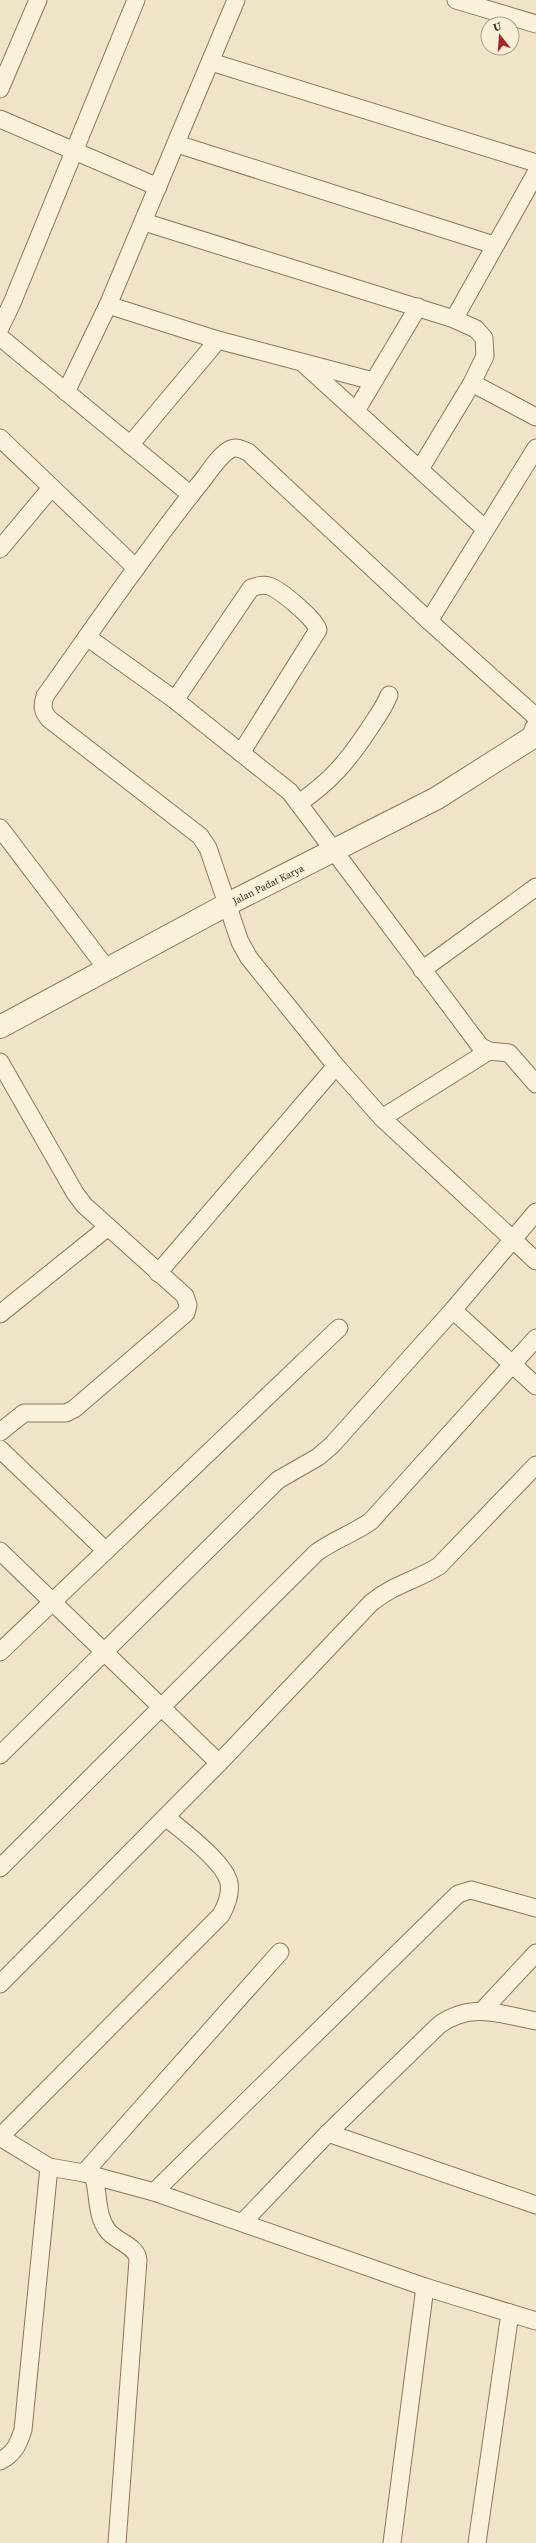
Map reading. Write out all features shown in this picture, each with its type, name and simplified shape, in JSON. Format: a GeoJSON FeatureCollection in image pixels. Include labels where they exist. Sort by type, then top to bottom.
{"type":"FeatureCollection","features":[{"type":"Feature","properties":{"kind":"street"},"geometry":{"type":"LineString","coordinates":[[0,89],[38,0]]}},
{"type":"Feature","properties":{"kind":"street"},"geometry":{"type":"LineString","coordinates":[[0,328],[6,300],[73,150],[136,0]]}},
{"type":"Feature","properties":{"kind":"street"},"geometry":{"type":"LineString","coordinates":[[66,392],[108,305],[144,222],[236,0]]}},
{"type":"Feature","properties":{"kind":"street"},"geometry":{"type":"LineString","coordinates":[[456,0],[536,24]]}},
{"type":"Feature","properties":{"kind":"street"},"geometry":{"type":"LineString","coordinates":[[211,62],[536,163]]}},
{"type":"Feature","properties":{"kind":"street"},"geometry":{"type":"LineString","coordinates":[[0,119],[158,187]]}},
{"type":"Feature","properties":{"kind":"street"},"geometry":{"type":"LineString","coordinates":[[177,144],[494,245]]}},
{"type":"Feature","properties":{"kind":"street"},"geometry":{"type":"LineString","coordinates":[[454,319],[494,245],[536,173]]}},
{"type":"Feature","properties":{"kind":"street"},"geometry":{"type":"LineString","coordinates":[[144,222],[418,307],[454,319],[476,329],[484,338],[485,356],[472,383],[420,469]]}},
{"type":"Feature","properties":{"kind":"street"},"geometry":{"type":"LineString","coordinates":[[108,305],[218,340],[373,381]]}},
{"type":"Feature","properties":{"kind":"street"},"geometry":{"type":"LineString","coordinates":[[356,411],[418,307]]}},
{"type":"Feature","properties":{"kind":"street"},"geometry":{"type":"LineString","coordinates":[[0,337],[191,496]]}},
{"type":"Feature","properties":{"kind":"street"},"geometry":{"type":"LineString","coordinates":[[130,445],[218,340]]}},
{"type":"Feature","properties":{"kind":"street"},"geometry":{"type":"LineString","coordinates":[[303,362],[485,529]]}},
{"type":"Feature","properties":{"kind":"street"},"geometry":{"type":"LineString","coordinates":[[472,383],[536,417]]}},
{"type":"Feature","properties":{"kind":"street"},"geometry":{"type":"LineString","coordinates":[[0,438],[136,568]]}},
{"type":"Feature","properties":{"kind":"street"},"geometry":{"type":"LineString","coordinates":[[535,728],[429,621],[248,452],[241,448],[232,448],[224,454],[191,496],[136,568],[45,696],[42,705],[44,712],[49,719],[200,836],[208,848],[226,905],[240,942],[249,958],[336,1066],[382,1118],[536,1261]]}},
{"type":"Feature","properties":{"kind":"street"},"geometry":{"type":"LineString","coordinates":[[429,621],[536,448]]}},
{"type":"Feature","properties":{"kind":"street"},"geometry":{"type":"LineString","coordinates":[[0,549],[51,488]]}},
{"type":"Feature","properties":{"kind":"street"},"geometry":{"type":"LineString","coordinates":[[175,700],[251,588],[268,586],[279,591],[312,619],[318,630],[241,753]]}},
{"type":"Feature","properties":{"kind":"street"},"geometry":{"type":"LineString","coordinates":[[87,637],[175,700],[290,792],[300,803],[422,970],[480,1046],[488,1051],[509,1053],[534,1079]]}},
{"type":"Feature","properties":{"kind":"street"},"geometry":{"type":"LineString","coordinates":[[300,803],[334,777],[351,757],[385,705],[389,694]]}},
{"type":"Feature","properties":{"kind":"street","name":"Jalan Padat Karya"},"geometry":{"type":"LineString","coordinates":[[0,1027],[226,905],[437,798],[535,728]]}},
{"type":"Feature","properties":{"kind":"street"},"geometry":{"type":"LineString","coordinates":[[0,828],[107,969]]}},
{"type":"Feature","properties":{"kind":"street"},"geometry":{"type":"LineString","coordinates":[[422,970],[536,887]]}},
{"type":"Feature","properties":{"kind":"street"},"geometry":{"type":"LineString","coordinates":[[382,1118],[488,1051]]}},
{"type":"Feature","properties":{"kind":"street"},"geometry":{"type":"LineString","coordinates":[[0,1062],[72,1188],[84,1205],[185,1296],[188,1305],[186,1313],[74,1409],[58,1414],[24,1413],[0,1432]]}},
{"type":"Feature","properties":{"kind":"street"},"geometry":{"type":"LineString","coordinates":[[158,1273],[336,1066]]}},
{"type":"Feature","properties":{"kind":"street"},"geometry":{"type":"LineString","coordinates":[[0,1755],[278,1480],[318,1457],[332,1445],[453,1310],[536,1212]]}},
{"type":"Feature","properties":{"kind":"street"},"geometry":{"type":"LineString","coordinates":[[0,1314],[108,1227]]}},
{"type":"Feature","properties":{"kind":"street"},"geometry":{"type":"LineString","coordinates":[[453,1310],[536,1386]]}},
{"type":"Feature","properties":{"kind":"street"},"geometry":{"type":"LineString","coordinates":[[0,1652],[338,1328]]}},
{"type":"Feature","properties":{"kind":"street"},"geometry":{"type":"LineString","coordinates":[[0,1868],[316,1553],[329,1543],[360,1530],[371,1521],[536,1338]]}},
{"type":"Feature","properties":{"kind":"street"},"geometry":{"type":"LineString","coordinates":[[0,1449],[106,1551]]}},
{"type":"Feature","properties":{"kind":"street"},"geometry":{"type":"LineString","coordinates":[[0,1984],[219,1763],[371,1603],[393,1587],[423,1576],[440,1566],[530,1482],[536,1465]]}},
{"type":"Feature","properties":{"kind":"street"},"geometry":{"type":"LineString","coordinates":[[0,1551],[219,1763]]}},
{"type":"Feature","properties":{"kind":"street"},"geometry":{"type":"LineString","coordinates":[[166,1817],[223,1868],[229,1883],[228,1902],[221,1915],[0,2137],[49,2167],[89,2175],[154,2192],[425,2287],[536,2321]]}},
{"type":"Feature","properties":{"kind":"street"},"geometry":{"type":"LineString","coordinates":[[154,2192],[458,1894],[471,1890],[536,1908]]}},
{"type":"Feature","properties":{"kind":"street"},"geometry":{"type":"LineString","coordinates":[[89,2175],[280,1952]]}},
{"type":"Feature","properties":{"kind":"street"},"geometry":{"type":"LineString","coordinates":[[482,2011],[536,1953]]}},
{"type":"Feature","properties":{"kind":"street"},"geometry":{"type":"LineString","coordinates":[[243,2222],[328,2133],[438,2025],[452,2015],[482,2011],[536,2022]]}},
{"type":"Feature","properties":{"kind":"street"},"geometry":{"type":"LineString","coordinates":[[328,2133],[536,2205]]}},
{"type":"Feature","properties":{"kind":"street"},"geometry":{"type":"LineString","coordinates":[[0,2461],[10,2455],[18,2445],[23,2430],[49,2167]]}},
{"type":"Feature","properties":{"kind":"street"},"geometry":{"type":"LineString","coordinates":[[89,2175],[104,2226],[114,2237],[136,2252],[138,2260],[117,2543]]}},
{"type":"Feature","properties":{"kind":"street"},"geometry":{"type":"LineString","coordinates":[[392,2543],[425,2287]]}},
{"type":"Feature","properties":{"kind":"street"},"geometry":{"type":"LineString","coordinates":[[477,2543],[510,2313]]}}]}
